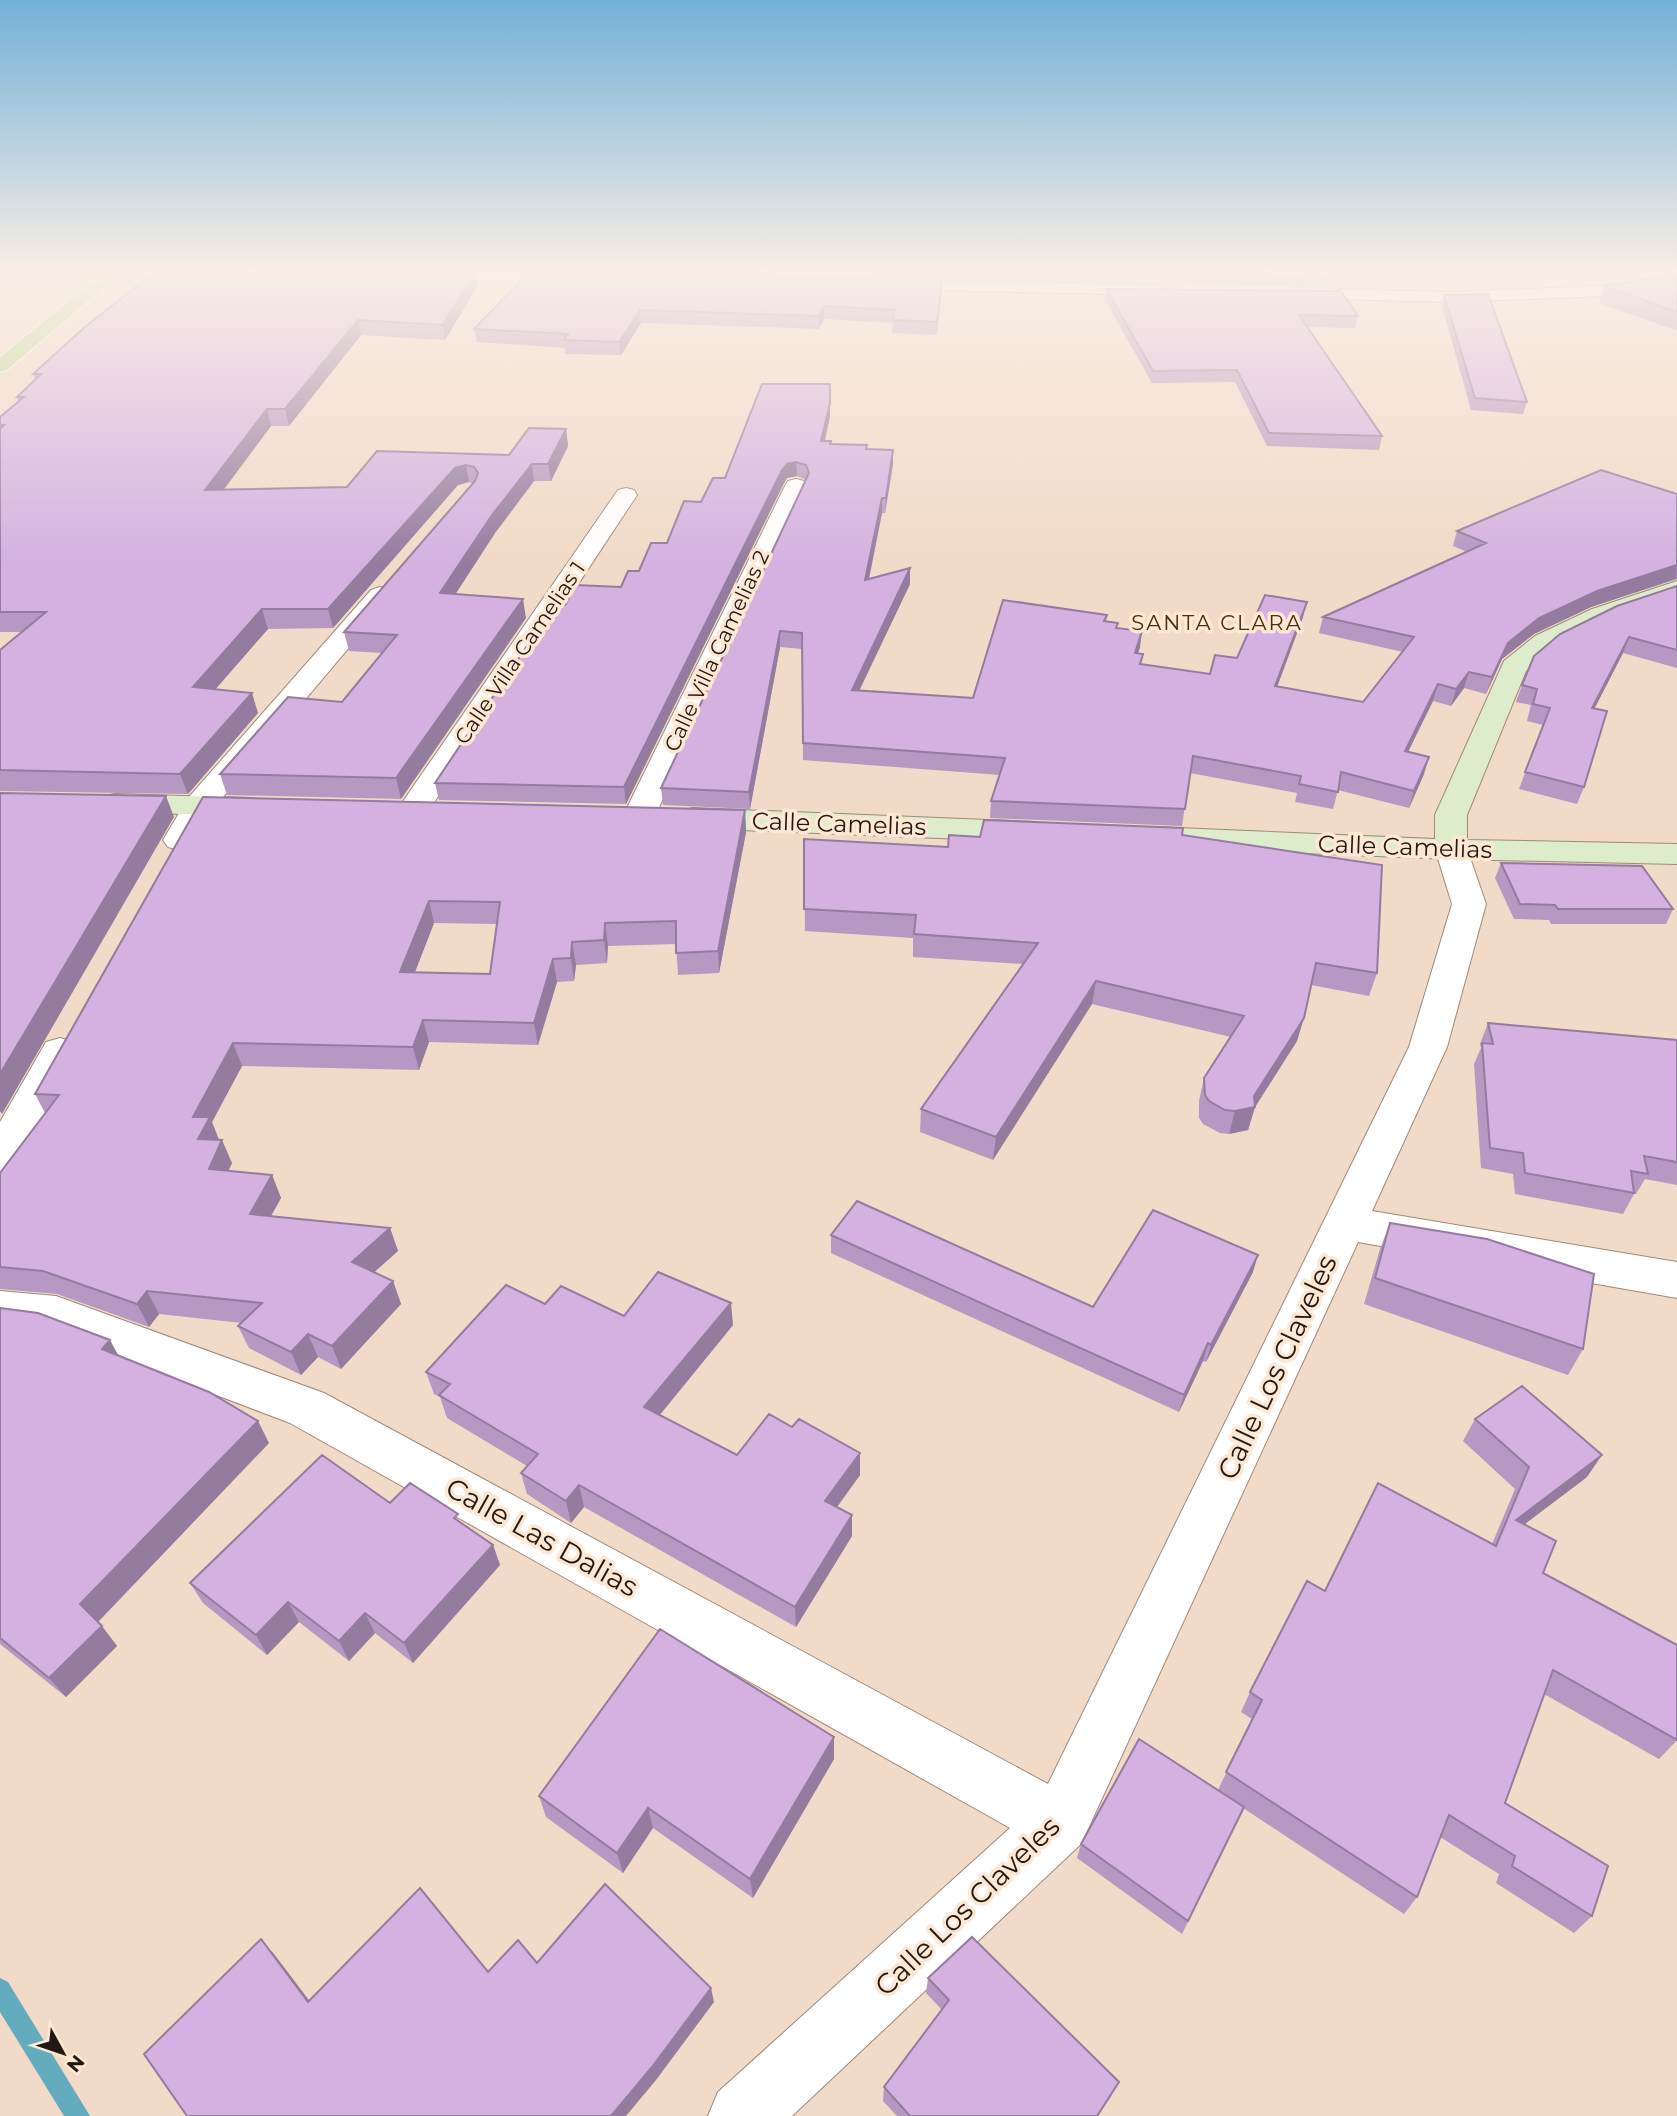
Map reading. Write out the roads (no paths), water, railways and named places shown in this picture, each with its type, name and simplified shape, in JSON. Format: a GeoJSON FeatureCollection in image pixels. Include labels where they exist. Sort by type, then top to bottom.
{"type":"FeatureCollection","features":[{"type":"Feature","properties":{"kind":"street","name":"Calle Villa Camelias 2"},"geometry":{"type":"LineString","coordinates":[[626,815],[796,486]]}},
{"type":"Feature","properties":{"kind":"street","name":"Calle Villa Camelias 1"},"geometry":{"type":"LineString","coordinates":[[453,811],[400,810],[626,495]]}},
{"type":"Feature","properties":{"kind":"street"},"geometry":{"type":"LineString","coordinates":[[164,866],[199,805],[396,576]]}},
{"type":"Feature","properties":{"kind":"street","name":"Calle Los Claveles"},"geometry":{"type":"LineString","coordinates":[[742,2116],[1060,1823],[1428,1047],[1469,904],[1451,849],[1451,816],[1514,667],[1544,642],[1601,614],[1677,589]]}},
{"type":"Feature","properties":{"kind":"street"},"geometry":{"type":"LineString","coordinates":[[88,803],[279,807]]}},
{"type":"Feature","properties":{"kind":"street","name":"Calle Camelias"},"geometry":{"type":"LineString","coordinates":[[626,815],[1065,833]]}},
{"type":"Feature","properties":{"kind":"street","name":"Calle Camelias"},"geometry":{"type":"LineString","coordinates":[[1121,835],[1451,849],[1677,854]]}},
{"type":"Feature","properties":{"kind":"street"},"geometry":{"type":"LineString","coordinates":[[0,1158],[75,1024]]}},
{"type":"Feature","properties":{"kind":"street"},"geometry":{"type":"LineString","coordinates":[[1346,1223],[1677,1280]]}},
{"type":"Feature","properties":{"kind":"street","name":"Calle Las Dalias"},"geometry":{"type":"LineString","coordinates":[[0,1309],[56,1315],[307,1408],[1060,1823]]}},
{"type":"Feature","properties":{"kind":"waterway"},"geometry":{"type":"LineString","coordinates":[[0,1990],[78,2116]]}},
{"type":"Feature","properties":{"kind":"district","name":"SANTA CLARA"},"geometry":{"type":"Point","coordinates":[1217,623]}}]}
